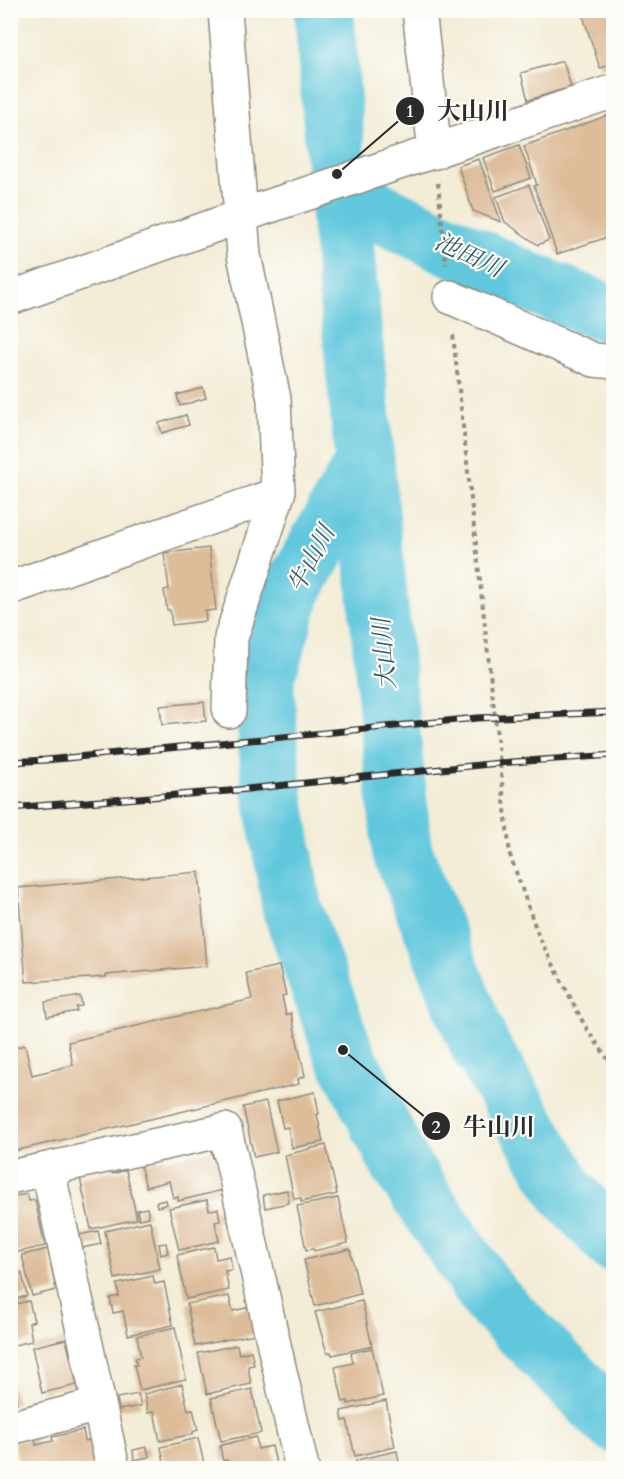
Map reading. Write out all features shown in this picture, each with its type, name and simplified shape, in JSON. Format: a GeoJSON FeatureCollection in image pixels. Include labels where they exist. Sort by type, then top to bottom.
{"type":"FeatureCollection","features":[{"type":"Feature","properties":{"kind":"street"},"geometry":{"type":"LineString","coordinates":[[225,10],[252,212],[244,255],[274,399],[278,494],[231,638],[229,711]]}},
{"type":"Feature","properties":{"kind":"street"},"geometry":{"type":"LineString","coordinates":[[418,10],[435,152]]}},
{"type":"Feature","properties":{"kind":"street"},"geometry":{"type":"LineString","coordinates":[[10,297],[398,162],[435,152],[614,91]]}},
{"type":"Feature","properties":{"kind":"street"},"geometry":{"type":"LineString","coordinates":[[450,297],[594,360],[614,362]]}},
{"type":"Feature","properties":{"kind":"street"},"geometry":{"type":"LineString","coordinates":[[10,588],[278,494]]}},
{"type":"Feature","properties":{"kind":"street"},"geometry":{"type":"LineString","coordinates":[[10,1177],[225,1130],[302,1468]]}},
{"type":"Feature","properties":{"kind":"street"},"geometry":{"type":"LineString","coordinates":[[48,1170],[113,1468]]}},
{"type":"Feature","properties":{"kind":"street"},"geometry":{"type":"LineString","coordinates":[[10,1428],[98,1405]]}},
{"type":"Feature","properties":{"kind":"path"},"geometry":{"type":"LineString","coordinates":[[435,152],[456,380],[510,855],[539,937],[585,1026],[614,1068]]}},
{"type":"Feature","properties":{"kind":"building"},"geometry":{"type":"Polygon","coordinates":[[[581,10],[614,10],[614,64],[600,68],[581,10]]]}},
{"type":"Feature","properties":{"kind":"building"},"geometry":{"type":"Polygon","coordinates":[[[563,61],[571,87],[528,100],[521,73],[563,61]]]}},
{"type":"Feature","properties":{"kind":"building"},"geometry":{"type":"Polygon","coordinates":[[[614,113],[614,252],[608,237],[557,254],[534,186],[537,185],[524,146],[614,113]]]}},
{"type":"Feature","properties":{"kind":"building"},"geometry":{"type":"Polygon","coordinates":[[[519,145],[531,178],[495,191],[483,158],[519,145]]]}},
{"type":"Feature","properties":{"kind":"building"},"geometry":{"type":"Polygon","coordinates":[[[479,159],[501,222],[473,211],[458,166],[479,159]]]}},
{"type":"Feature","properties":{"kind":"building"},"geometry":{"type":"Polygon","coordinates":[[[529,185],[549,240],[538,245],[505,222],[496,197],[529,185]]]}},
{"type":"Feature","properties":{"kind":"building"},"geometry":{"type":"Polygon","coordinates":[[[203,388],[206,398],[180,406],[177,395],[203,388]]]}},
{"type":"Feature","properties":{"kind":"building"},"geometry":{"type":"Polygon","coordinates":[[[186,415],[189,425],[162,433],[159,423],[186,415]]]}},
{"type":"Feature","properties":{"kind":"building"},"geometry":{"type":"Polygon","coordinates":[[[209,548],[216,610],[205,611],[206,621],[172,625],[164,590],[169,589],[164,553],[209,548]]]}},
{"type":"Feature","properties":{"kind":"building"},"geometry":{"type":"Polygon","coordinates":[[[204,702],[206,721],[162,725],[160,706],[204,702]]]}},
{"type":"Feature","properties":{"kind":"building"},"geometry":{"type":"Polygon","coordinates":[[[199,872],[207,966],[106,975],[106,977],[26,982],[18,888],[199,872]]]}},
{"type":"Feature","properties":{"kind":"building"},"geometry":{"type":"Polygon","coordinates":[[[279,966],[286,995],[282,996],[286,1015],[291,1013],[305,1076],[298,1079],[299,1084],[10,1152],[10,1049],[25,1045],[32,1075],[73,1065],[68,1042],[252,999],[246,973],[279,966]]]}},
{"type":"Feature","properties":{"kind":"building"},"geometry":{"type":"Polygon","coordinates":[[[80,996],[82,1006],[76,1007],[77,1011],[47,1017],[45,1002],[80,996]]]}},
{"type":"Feature","properties":{"kind":"building"},"geometry":{"type":"Polygon","coordinates":[[[315,1092],[323,1142],[292,1148],[288,1127],[283,1128],[277,1101],[315,1092]]]}},
{"type":"Feature","properties":{"kind":"building"},"geometry":{"type":"Polygon","coordinates":[[[266,1102],[277,1152],[254,1157],[243,1107],[266,1102]]]}},
{"type":"Feature","properties":{"kind":"building"},"geometry":{"type":"Polygon","coordinates":[[[326,1145],[337,1194],[301,1202],[301,1198],[294,1199],[285,1155],[326,1145]]]}},
{"type":"Feature","properties":{"kind":"building"},"geometry":{"type":"Polygon","coordinates":[[[211,1149],[213,1158],[218,1157],[223,1190],[178,1201],[178,1197],[173,1198],[169,1181],[146,1187],[140,1164],[211,1149]]]}},
{"type":"Feature","properties":{"kind":"building"},"geometry":{"type":"Polygon","coordinates":[[[126,1170],[137,1219],[91,1229],[80,1178],[126,1170]]]}},
{"type":"Feature","properties":{"kind":"building"},"geometry":{"type":"Polygon","coordinates":[[[287,1190],[289,1203],[265,1208],[263,1195],[287,1190]]]}},
{"type":"Feature","properties":{"kind":"building"},"geometry":{"type":"Polygon","coordinates":[[[27,1194],[29,1201],[35,1200],[45,1246],[10,1254],[10,1197],[27,1194]]]}},
{"type":"Feature","properties":{"kind":"building"},"geometry":{"type":"Polygon","coordinates":[[[338,1198],[348,1243],[314,1251],[313,1249],[306,1250],[297,1206],[338,1198]]]}},
{"type":"Feature","properties":{"kind":"building"},"geometry":{"type":"Polygon","coordinates":[[[166,1200],[167,1204],[157,1207],[156,1202],[166,1200]]]}},
{"type":"Feature","properties":{"kind":"building"},"geometry":{"type":"Polygon","coordinates":[[[207,1200],[209,1210],[218,1209],[220,1221],[215,1222],[219,1241],[179,1250],[169,1208],[207,1200]]]}},
{"type":"Feature","properties":{"kind":"building"},"geometry":{"type":"Polygon","coordinates":[[[147,1208],[149,1217],[139,1219],[137,1210],[147,1208]]]}},
{"type":"Feature","properties":{"kind":"building"},"geometry":{"type":"Polygon","coordinates":[[[150,1221],[160,1269],[115,1279],[105,1231],[150,1221]]]}},
{"type":"Feature","properties":{"kind":"building"},"geometry":{"type":"Polygon","coordinates":[[[98,1231],[101,1244],[82,1248],[79,1235],[98,1231]]]}},
{"type":"Feature","properties":{"kind":"building"},"geometry":{"type":"Polygon","coordinates":[[[166,1243],[168,1253],[161,1255],[159,1244],[166,1243]]]}},
{"type":"Feature","properties":{"kind":"building"},"geometry":{"type":"Polygon","coordinates":[[[214,1247],[216,1259],[230,1256],[232,1270],[225,1271],[229,1290],[186,1299],[177,1255],[214,1247]]]}},
{"type":"Feature","properties":{"kind":"building"},"geometry":{"type":"Polygon","coordinates":[[[48,1249],[56,1290],[32,1296],[22,1255],[48,1249]]]}},
{"type":"Feature","properties":{"kind":"building"},"geometry":{"type":"Polygon","coordinates":[[[350,1249],[360,1294],[315,1306],[304,1260],[350,1249]]]}},
{"type":"Feature","properties":{"kind":"building"},"geometry":{"type":"Polygon","coordinates":[[[22,1273],[27,1296],[10,1300],[10,1275],[22,1273]]]}},
{"type":"Feature","properties":{"kind":"building"},"geometry":{"type":"Polygon","coordinates":[[[153,1276],[155,1284],[164,1282],[173,1325],[128,1335],[123,1311],[113,1313],[110,1298],[119,1296],[117,1284],[153,1276]]]}},
{"type":"Feature","properties":{"kind":"building"},"geometry":{"type":"Polygon","coordinates":[[[229,1296],[233,1311],[254,1306],[260,1333],[195,1346],[187,1304],[229,1296]]]}},
{"type":"Feature","properties":{"kind":"building"},"geometry":{"type":"Polygon","coordinates":[[[29,1301],[34,1321],[29,1323],[32,1341],[10,1346],[10,1305],[29,1301]]]}},
{"type":"Feature","properties":{"kind":"building"},"geometry":{"type":"Polygon","coordinates":[[[362,1301],[372,1346],[332,1355],[331,1352],[327,1353],[315,1312],[362,1301]]]}},
{"type":"Feature","properties":{"kind":"building"},"geometry":{"type":"Polygon","coordinates":[[[175,1327],[186,1379],[140,1390],[134,1365],[137,1365],[135,1358],[141,1357],[137,1336],[175,1327]]]}},
{"type":"Feature","properties":{"kind":"building"},"geometry":{"type":"Polygon","coordinates":[[[66,1339],[77,1385],[42,1393],[32,1347],[66,1339]]]}},
{"type":"Feature","properties":{"kind":"building"},"geometry":{"type":"Polygon","coordinates":[[[237,1345],[239,1354],[251,1351],[254,1365],[248,1366],[251,1384],[207,1394],[198,1353],[237,1345]]]}},
{"type":"Feature","properties":{"kind":"building"},"geometry":{"type":"Polygon","coordinates":[[[372,1348],[383,1396],[348,1404],[348,1401],[343,1402],[335,1367],[353,1363],[351,1353],[372,1348]]]}},
{"type":"Feature","properties":{"kind":"building"},"geometry":{"type":"Polygon","coordinates":[[[10,1381],[17,1403],[10,1404],[10,1381]]]}},
{"type":"Feature","properties":{"kind":"building"},"geometry":{"type":"Polygon","coordinates":[[[182,1384],[188,1410],[193,1409],[198,1430],[193,1434],[160,1441],[154,1411],[148,1413],[144,1394],[182,1384]]]}},
{"type":"Feature","properties":{"kind":"building"},"geometry":{"type":"Polygon","coordinates":[[[252,1389],[261,1433],[221,1441],[211,1398],[252,1389]]]}},
{"type":"Feature","properties":{"kind":"building"},"geometry":{"type":"Polygon","coordinates":[[[138,1394],[141,1406],[119,1410],[117,1398],[138,1394]]]}},
{"type":"Feature","properties":{"kind":"building"},"geometry":{"type":"Polygon","coordinates":[[[386,1401],[395,1447],[355,1456],[347,1420],[343,1421],[341,1411],[386,1401]]]}},
{"type":"Feature","properties":{"kind":"building"},"geometry":{"type":"Polygon","coordinates":[[[83,1430],[85,1441],[90,1440],[97,1468],[41,1468],[40,1463],[20,1467],[14,1442],[35,1438],[36,1445],[53,1441],[52,1437],[83,1430]]]}},
{"type":"Feature","properties":{"kind":"building"},"geometry":{"type":"Polygon","coordinates":[[[256,1437],[258,1449],[272,1446],[277,1468],[229,1468],[227,1460],[223,1461],[220,1447],[256,1437]]]}},
{"type":"Feature","properties":{"kind":"building"},"geometry":{"type":"Polygon","coordinates":[[[198,1438],[205,1468],[165,1468],[161,1447],[198,1438]]]}},
{"type":"Feature","properties":{"kind":"building"},"geometry":{"type":"Polygon","coordinates":[[[147,1447],[149,1457],[134,1460],[133,1450],[147,1447]]]}},
{"type":"Feature","properties":{"kind":"building"},"geometry":{"type":"Polygon","coordinates":[[[11,1449],[16,1468],[10,1468],[11,1449]]]}},
{"type":"Feature","properties":{"kind":"building"},"geometry":{"type":"Polygon","coordinates":[[[397,1451],[400,1468],[358,1468],[356,1460],[397,1451]]]}},
{"type":"Feature","properties":{"kind":"building"},"geometry":{"type":"Polygon","coordinates":[[[157,1461],[159,1468],[133,1468],[132,1466],[157,1461]]]}},
{"type":"Feature","properties":{"kind":"waterway","name":"大山川"},"geometry":{"type":"LineString","coordinates":[[324,10],[337,174],[402,851],[480,1046],[567,1192],[614,1243]]}},
{"type":"Feature","properties":{"kind":"waterway","name":"池田川"},"geometry":{"type":"LineString","coordinates":[[337,174],[375,210],[511,274],[614,315]]}},
{"type":"Feature","properties":{"kind":"waterway","name":"牛山川"},"geometry":{"type":"LineString","coordinates":[[365,462],[291,593],[264,682],[271,782],[292,908],[343,1050],[400,1164],[490,1298],[614,1423]]}},
{"type":"Feature","properties":{"kind":"railway"},"geometry":{"type":"LineString","coordinates":[[10,762],[477,718],[614,712]]}},
{"type":"Feature","properties":{"kind":"railway"},"geometry":{"type":"LineString","coordinates":[[10,808],[228,791],[499,763],[614,755]]}},
{"type":"Feature","properties":{"kind":"place","name":"大山川"},"geometry":{"type":"Point","coordinates":[337,174]}},
{"type":"Feature","properties":{"kind":"place","name":"牛山川"},"geometry":{"type":"Point","coordinates":[343,1050]}}]}
